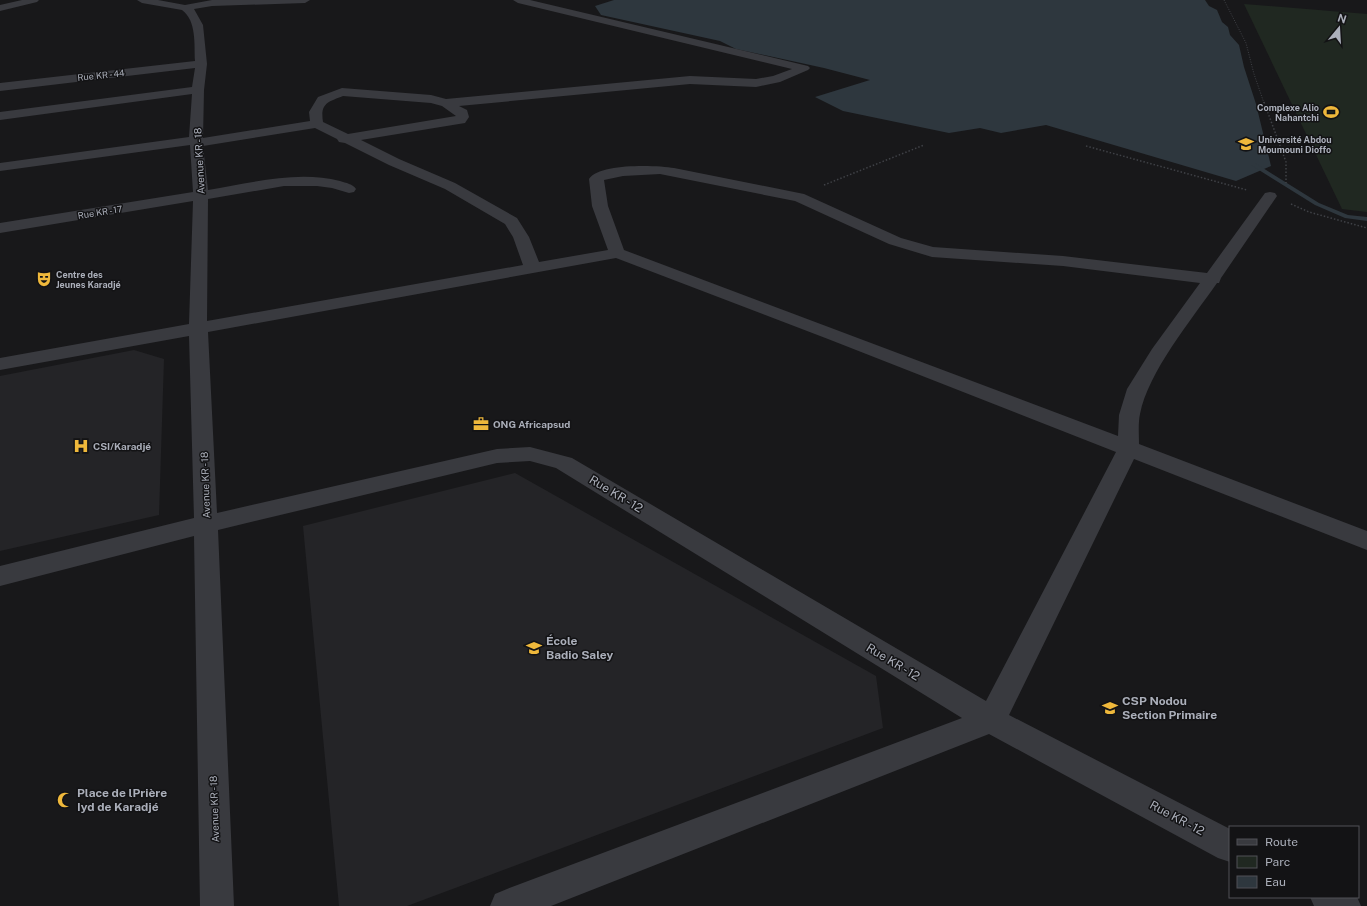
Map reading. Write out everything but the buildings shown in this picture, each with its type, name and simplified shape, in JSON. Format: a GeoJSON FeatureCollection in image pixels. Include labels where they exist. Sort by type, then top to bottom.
{"type":"FeatureCollection","features":[{"type":"Feature","properties":{"kind":"street"},"geometry":{"type":"LineString","coordinates":[[0,8],[34,0]]}},
{"type":"Feature","properties":{"kind":"street"},"geometry":{"type":"LineString","coordinates":[[142,0],[185,8],[212,3],[305,0]]}},
{"type":"Feature","properties":{"kind":"street"},"geometry":{"type":"LineString","coordinates":[[446,103],[690,80],[761,82],[776,79],[804,68],[518,0]]}},
{"type":"Feature","properties":{"kind":"street","name":"Avenue KR - 18"},"geometry":{"type":"LineString","coordinates":[[185,8],[191,12],[198,25],[201,64],[198,90],[196,141],[201,196],[198,328],[206,524],[217,906]]}},
{"type":"Feature","properties":{"kind":"street","name":"Rue KR - 44"},"geometry":{"type":"LineString","coordinates":[[3,86],[201,64]]}},
{"type":"Feature","properties":{"kind":"street"},"geometry":{"type":"LineString","coordinates":[[0,98],[3,86]]}},
{"type":"Feature","properties":{"kind":"street"},"geometry":{"type":"LineString","coordinates":[[0,116],[198,90]]}},
{"type":"Feature","properties":{"kind":"street"},"geometry":{"type":"LineString","coordinates":[[316,124],[315,112],[322,100],[342,92],[431,99],[446,103],[462,113],[463,117],[460,120],[344,139]]}},
{"type":"Feature","properties":{"kind":"street"},"geometry":{"type":"LineString","coordinates":[[0,167],[316,124],[344,139],[450,186],[511,221],[521,237],[533,268]]}},
{"type":"Feature","properties":{"kind":"street"},"geometry":{"type":"LineString","coordinates":[[617,253],[600,206],[596,179],[602,175],[623,172],[660,170],[798,197],[895,241],[932,252],[946,254],[1043,258],[1213,279]]}},
{"type":"Feature","properties":{"kind":"street","name":"Rue KR - 17"},"geometry":{"type":"LineString","coordinates":[[0,228],[284,182],[320,181],[336,184],[349,189]]}},
{"type":"Feature","properties":{"kind":"street"},"geometry":{"type":"LineString","coordinates":[[507,906],[990,720],[1128,449],[1129,415],[1137,389],[1162,349],[1213,279],[1270,196]]}},
{"type":"Feature","properties":{"kind":"street"},"geometry":{"type":"LineString","coordinates":[[0,364],[617,253],[849,340],[1367,541]]}},
{"type":"Feature","properties":{"kind":"street","name":"Rue KR - 12"},"geometry":{"type":"LineString","coordinates":[[0,576],[206,524],[497,456],[530,454],[564,463],[990,720],[1229,845]]}},
{"type":"Feature","properties":{"kind":"street"},"geometry":{"type":"LineString","coordinates":[[1328,898],[1344,906]]}},
{"type":"Feature","properties":{"kind":"path"},"geometry":{"type":"LineString","coordinates":[[1224,0],[1246,43],[1254,74],[1286,162],[1287,180],[1284,188],[1276,194],[1270,196]]}},
{"type":"Feature","properties":{"kind":"path"},"geometry":{"type":"LineString","coordinates":[[798,197],[831,181],[924,145]]}},
{"type":"Feature","properties":{"kind":"path"},"geometry":{"type":"LineString","coordinates":[[1086,146],[1270,196],[1309,212],[1367,228]]}},
{"type":"Feature","properties":{"kind":"shaded area","name":"CSI/Karadjé"},"geometry":{"type":"Polygon","coordinates":[[[134,350],[164,359],[159,515],[0,551],[0,376],[134,350]]]}},
{"type":"Feature","properties":{"kind":"shaded area"},"geometry":{"type":"Polygon","coordinates":[[[515,473],[876,676],[883,728],[407,906],[339,906],[303,526],[515,473]]]}},
{"type":"Feature","properties":{"kind":"green space","name":"Complexe Alio Nahantchi"},"geometry":{"type":"Polygon","coordinates":[[[1244,4],[1367,14],[1367,212],[1342,209],[1244,4]]]}},
{"type":"Feature","properties":{"kind":"water","name":"Université Abdou Moumouni Dioffo"},"geometry":{"type":"Polygon","coordinates":[[[614,0],[1205,0],[1209,6],[1217,10],[1222,22],[1228,27],[1230,35],[1239,45],[1244,67],[1256,104],[1271,166],[1236,181],[1046,125],[1001,133],[980,128],[949,133],[843,111],[815,97],[870,80],[824,68],[736,49],[720,41],[601,15],[595,6],[614,0]]]}},
{"type":"Feature","properties":{"kind":"waterway"},"geometry":{"type":"LineString","coordinates":[[1253,164],[1317,204],[1347,217],[1367,219]]}},
{"type":"Feature","properties":{"kind":"place","name":"Complexe Alio Nahantchi"},"geometry":{"type":"Point","coordinates":[1331,112]}},
{"type":"Feature","properties":{"kind":"place","name":"Université Abdou Moumouni Dioffo"},"geometry":{"type":"Point","coordinates":[1246,144]}},
{"type":"Feature","properties":{"kind":"place","name":"Centre des Jeunes Karadjé"},"geometry":{"type":"Point","coordinates":[44,279]}},
{"type":"Feature","properties":{"kind":"place","name":"ONG Africapsud"},"geometry":{"type":"Point","coordinates":[481,424]}},
{"type":"Feature","properties":{"kind":"place","name":"CSI/Karadjé"},"geometry":{"type":"Point","coordinates":[81,446]}},
{"type":"Feature","properties":{"kind":"place","name":"École Badio Saley"},"geometry":{"type":"Point","coordinates":[534,648]}},
{"type":"Feature","properties":{"kind":"place","name":"CSP Nodou Section Primaire"},"geometry":{"type":"Point","coordinates":[1110,708]}},
{"type":"Feature","properties":{"kind":"place","name":"Place de lPrière Iyd de Karadjé"},"geometry":{"type":"Point","coordinates":[65,800]}}]}
